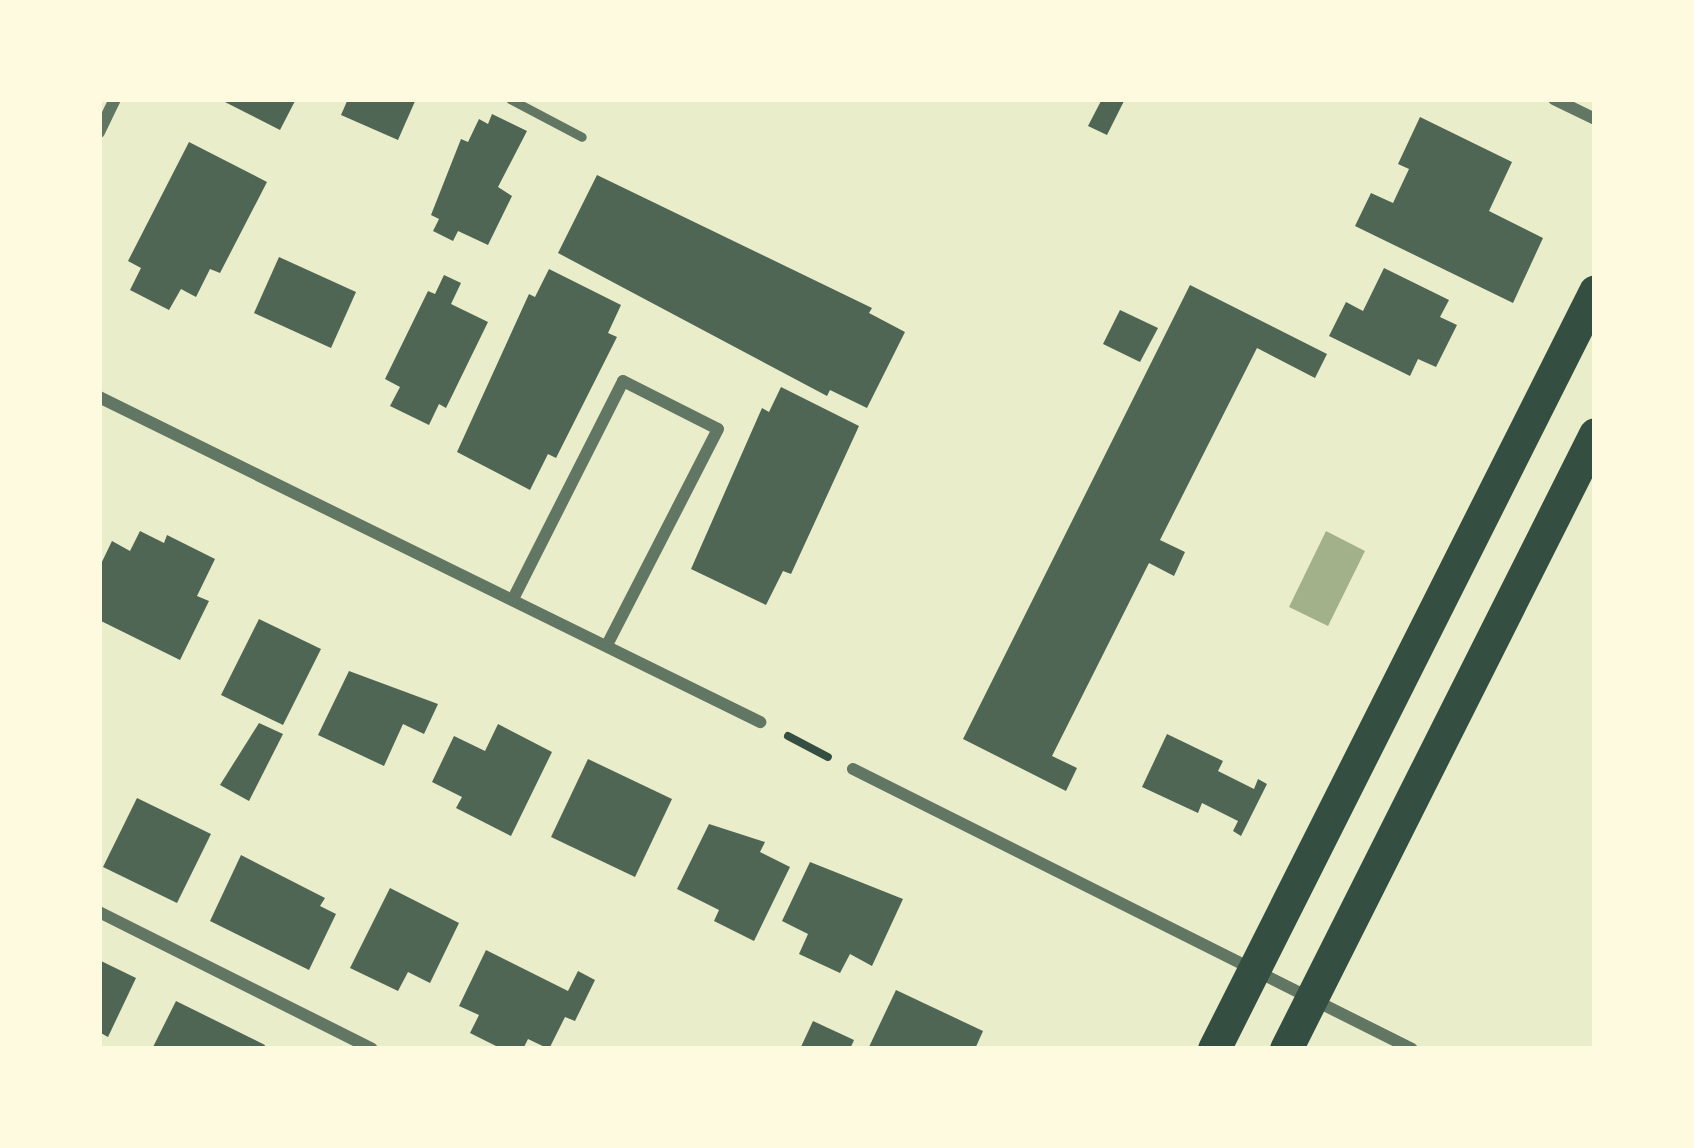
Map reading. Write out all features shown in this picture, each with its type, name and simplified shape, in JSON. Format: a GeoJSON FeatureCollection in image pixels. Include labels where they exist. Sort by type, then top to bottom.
{"type":"FeatureCollection","features":[{"type":"Feature","properties":{"kind":"highway"},"geometry":{"type":"LineString","coordinates":[[1214,1049],[1595,290]]}},
{"type":"Feature","properties":{"kind":"highway"},"geometry":{"type":"LineString","coordinates":[[1286,1049],[1595,434]]}},
{"type":"Feature","properties":{"kind":"street"},"geometry":{"type":"LineString","coordinates":[[99,132],[115,99]]}},
{"type":"Feature","properties":{"kind":"street"},"geometry":{"type":"LineString","coordinates":[[1554,99],[1595,119]]}},
{"type":"Feature","properties":{"kind":"street"},"geometry":{"type":"LineString","coordinates":[[513,599],[623,381],[718,429],[607,645]]}},
{"type":"Feature","properties":{"kind":"street"},"geometry":{"type":"LineString","coordinates":[[99,397],[760,722]]}},
{"type":"Feature","properties":{"kind":"street"},"geometry":{"type":"LineString","coordinates":[[853,770],[1412,1049]]}},
{"type":"Feature","properties":{"kind":"street"},"geometry":{"type":"LineString","coordinates":[[99,912],[372,1049]]}},
{"type":"Feature","properties":{"kind":"lane"},"geometry":{"type":"LineString","coordinates":[[511,99],[582,137]]}},
{"type":"Feature","properties":{"kind":"path"},"geometry":{"type":"LineString","coordinates":[[760,722],[853,770]]}},
{"type":"Feature","properties":{"kind":"shaded area"},"geometry":{"type":"Polygon","coordinates":[[[1326,531],[1365,551],[1328,626],[1289,607],[1326,531]]]}},
{"type":"Feature","properties":{"kind":"building"},"geometry":{"type":"Polygon","coordinates":[[[219,99],[296,99],[280,130],[219,99]]]}},
{"type":"Feature","properties":{"kind":"building"},"geometry":{"type":"Polygon","coordinates":[[[348,99],[416,99],[398,140],[341,115],[348,99]]]}},
{"type":"Feature","properties":{"kind":"building"},"geometry":{"type":"Polygon","coordinates":[[[1102,99],[1125,99],[1107,135],[1088,126],[1102,99]]]}},
{"type":"Feature","properties":{"kind":"building"},"geometry":{"type":"Polygon","coordinates":[[[492,114],[527,131],[498,187],[512,196],[488,245],[458,231],[453,241],[433,231],[439,219],[431,215],[461,139],[468,142],[479,119],[488,124],[492,114]]]}},
{"type":"Feature","properties":{"kind":"building"},"geometry":{"type":"Polygon","coordinates":[[[1420,117],[1512,162],[1489,211],[1543,238],[1513,303],[1355,226],[1371,193],[1393,203],[1409,169],[1398,164],[1420,117]]]}},
{"type":"Feature","properties":{"kind":"building"},"geometry":{"type":"Polygon","coordinates":[[[189,142],[267,182],[220,273],[210,269],[196,297],[181,289],[169,310],[130,290],[141,268],[128,261],[189,142]]]}},
{"type":"Feature","properties":{"kind":"building"},"geometry":{"type":"Polygon","coordinates":[[[597,175],[872,308],[869,313],[905,332],[867,408],[830,390],[827,396],[558,253],[597,175]]]}},
{"type":"Feature","properties":{"kind":"building"},"geometry":{"type":"Polygon","coordinates":[[[279,257],[356,292],[331,348],[254,313],[279,257]]]}},
{"type":"Feature","properties":{"kind":"building"},"geometry":{"type":"Polygon","coordinates":[[[1384,268],[1449,300],[1440,317],[1457,325],[1436,367],[1418,359],[1410,376],[1329,336],[1346,302],[1363,311],[1384,268]]]}},
{"type":"Feature","properties":{"kind":"building"},"geometry":{"type":"Polygon","coordinates":[[[549,269],[621,305],[608,333],[617,337],[556,458],[548,454],[530,490],[457,452],[529,294],[535,297],[549,269]]]}},
{"type":"Feature","properties":{"kind":"building"},"geometry":{"type":"Polygon","coordinates":[[[444,275],[461,283],[451,304],[488,322],[446,408],[439,404],[429,425],[390,406],[400,387],[385,379],[428,291],[435,294],[444,275]]]}},
{"type":"Feature","properties":{"kind":"building"},"geometry":{"type":"Polygon","coordinates":[[[1190,285],[1327,354],[1315,378],[1257,348],[1160,540],[1185,552],[1174,576],[1149,563],[1052,756],[1077,768],[1066,791],[963,739],[1190,285]]]}},
{"type":"Feature","properties":{"kind":"building"},"geometry":{"type":"Polygon","coordinates":[[[1120,310],[1158,328],[1140,362],[1103,344],[1120,310]]]}},
{"type":"Feature","properties":{"kind":"building"},"geometry":{"type":"Polygon","coordinates":[[[781,387],[859,426],[791,574],[783,571],[766,605],[691,569],[762,408],[769,412],[781,387]]]}},
{"type":"Feature","properties":{"kind":"building"},"geometry":{"type":"Polygon","coordinates":[[[140,531],[164,543],[167,535],[215,559],[197,596],[209,601],[180,660],[99,620],[99,568],[112,541],[130,551],[140,531]]]}},
{"type":"Feature","properties":{"kind":"building"},"geometry":{"type":"Polygon","coordinates":[[[259,619],[321,649],[283,725],[221,695],[259,619]]]}},
{"type":"Feature","properties":{"kind":"building"},"geometry":{"type":"Polygon","coordinates":[[[349,671],[438,704],[424,734],[403,724],[384,766],[318,735],[349,671]]]}},
{"type":"Feature","properties":{"kind":"building"},"geometry":{"type":"Polygon","coordinates":[[[259,723],[283,734],[249,801],[220,785],[259,723]]]}},
{"type":"Feature","properties":{"kind":"building"},"geometry":{"type":"Polygon","coordinates":[[[498,724],[552,752],[511,836],[456,808],[462,797],[432,782],[454,736],[485,751],[498,724]]]}},
{"type":"Feature","properties":{"kind":"building"},"geometry":{"type":"Polygon","coordinates":[[[1167,734],[1223,761],[1218,771],[1254,789],[1258,779],[1267,784],[1241,836],[1233,831],[1238,821],[1202,803],[1198,813],[1142,787],[1167,734]]]}},
{"type":"Feature","properties":{"kind":"building"},"geometry":{"type":"Polygon","coordinates":[[[588,759],[672,799],[635,877],[551,837],[588,759]]]}},
{"type":"Feature","properties":{"kind":"building"},"geometry":{"type":"Polygon","coordinates":[[[137,798],[211,834],[177,903],[103,867],[137,798]]]}},
{"type":"Feature","properties":{"kind":"building"},"geometry":{"type":"Polygon","coordinates":[[[709,824],[765,842],[760,852],[790,867],[754,941],[714,921],[719,910],[677,889],[709,824]]]}},
{"type":"Feature","properties":{"kind":"building"},"geometry":{"type":"Polygon","coordinates":[[[241,855],[325,898],[320,906],[336,914],[309,970],[210,921],[241,855]]]}},
{"type":"Feature","properties":{"kind":"building"},"geometry":{"type":"Polygon","coordinates":[[[810,862],[903,899],[872,966],[850,954],[840,973],[799,954],[808,934],[782,921],[810,862]]]}},
{"type":"Feature","properties":{"kind":"building"},"geometry":{"type":"Polygon","coordinates":[[[390,888],[459,923],[430,983],[408,972],[398,991],[350,968],[390,888]]]}},
{"type":"Feature","properties":{"kind":"building"},"geometry":{"type":"Polygon","coordinates":[[[486,950],[568,991],[578,971],[595,980],[575,1021],[565,1017],[549,1049],[528,1039],[523,1049],[502,1049],[470,1033],[479,1015],[459,1006],[486,950]]]}},
{"type":"Feature","properties":{"kind":"building"},"geometry":{"type":"Polygon","coordinates":[[[99,960],[136,978],[108,1037],[99,1032],[99,960]]]}},
{"type":"Feature","properties":{"kind":"building"},"geometry":{"type":"Polygon","coordinates":[[[896,990],[983,1031],[975,1049],[868,1049],[896,990]]]}},
{"type":"Feature","properties":{"kind":"building"},"geometry":{"type":"Polygon","coordinates":[[[176,1001],[265,1045],[263,1049],[152,1049],[176,1001]]]}},
{"type":"Feature","properties":{"kind":"building"},"geometry":{"type":"Polygon","coordinates":[[[813,1021],[854,1040],[850,1049],[800,1049],[813,1021]]]}}]}
